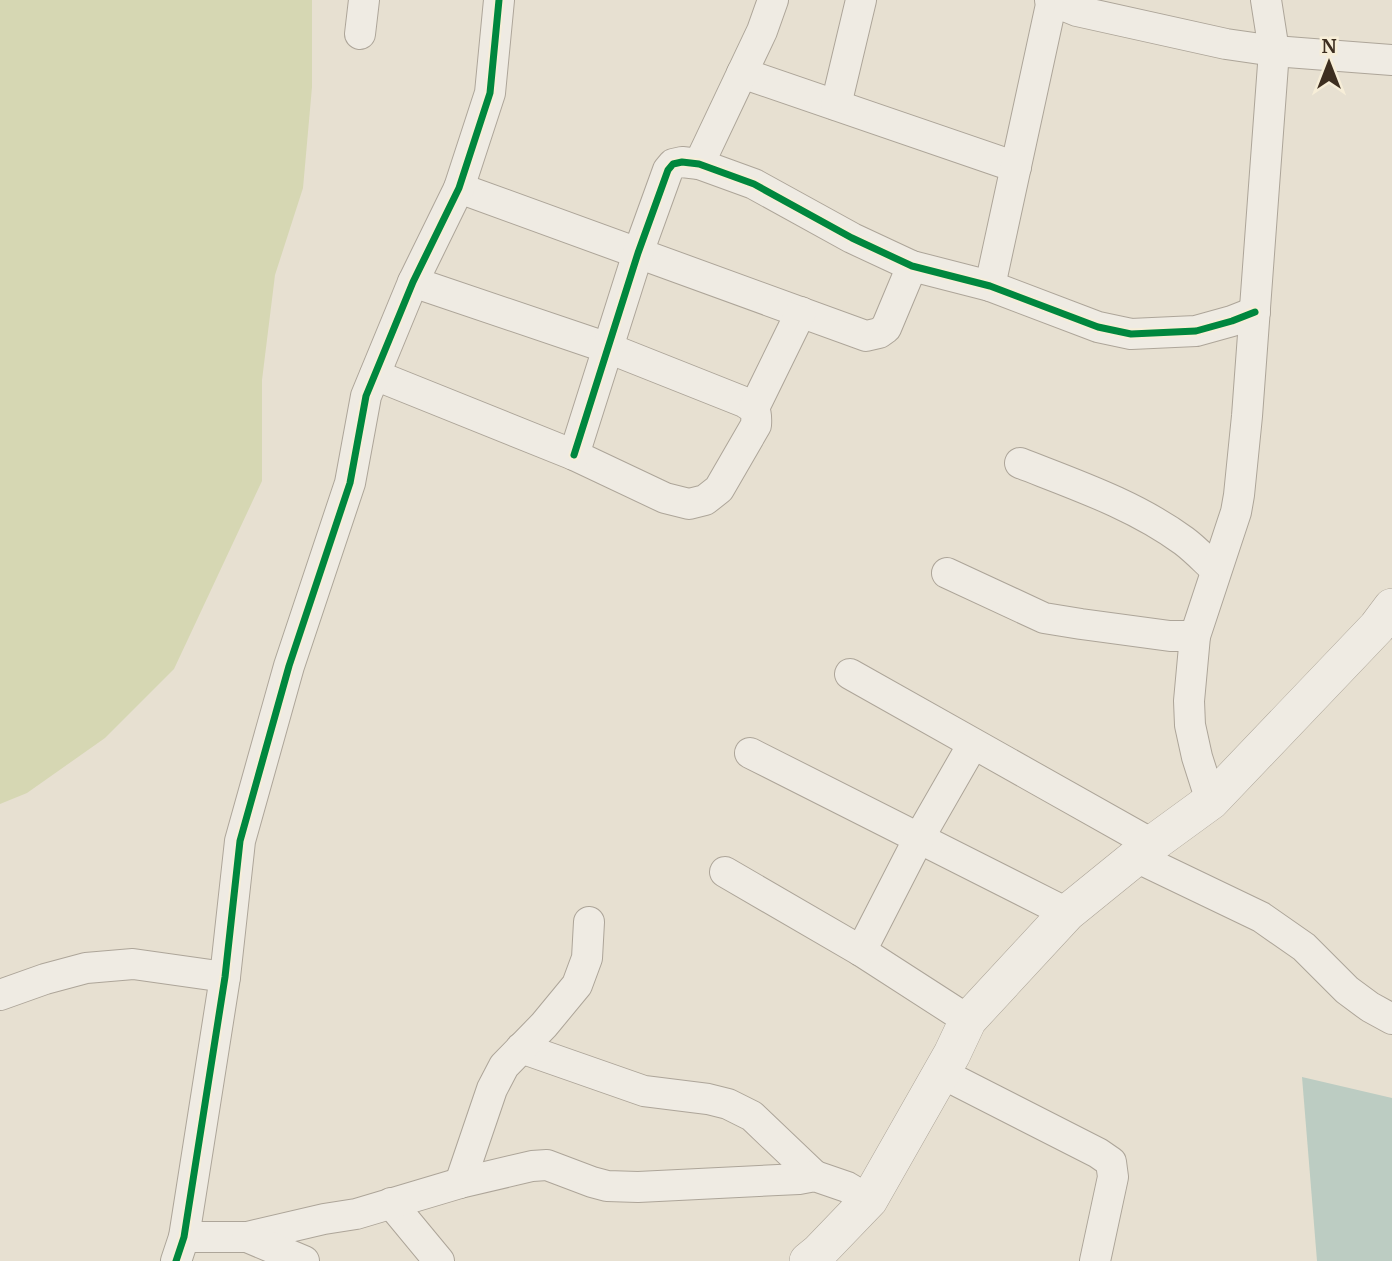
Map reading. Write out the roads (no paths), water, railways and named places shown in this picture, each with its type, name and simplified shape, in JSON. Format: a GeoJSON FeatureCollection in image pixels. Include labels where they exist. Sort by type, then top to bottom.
{"type":"FeatureCollection","features":[{"type":"Feature","properties":{"kind":"street"},"geometry":{"type":"LineString","coordinates":[[360,34],[364,0]]}},
{"type":"Feature","properties":{"kind":"street"},"geometry":{"type":"LineString","coordinates":[[499,0],[490,93],[459,188],[413,282],[366,396],[350,484],[289,666],[240,841],[225,977],[180,1249],[356,1214],[460,1183],[532,1166],[547,1165],[607,1186],[786,1180],[815,1176]]}},
{"type":"Feature","properties":{"kind":"street"},"geometry":{"type":"LineString","coordinates":[[698,164],[762,31],[773,0]]}},
{"type":"Feature","properties":{"kind":"street"},"geometry":{"type":"LineString","coordinates":[[836,105],[861,0]]}},
{"type":"Feature","properties":{"kind":"street"},"geometry":{"type":"LineString","coordinates":[[990,286],[1051,0],[1077,11],[1226,44],[1274,51],[1392,60]]}},
{"type":"Feature","properties":{"kind":"street"},"geometry":{"type":"LineString","coordinates":[[1210,801],[1190,725],[1189,701],[1195,636],[1236,512],[1239,495],[1274,51],[1266,0]]}},
{"type":"Feature","properties":{"kind":"street"},"geometry":{"type":"LineString","coordinates":[[742,73],[1016,167]]}},
{"type":"Feature","properties":{"kind":"street"},"geometry":{"type":"LineString","coordinates":[[574,455],[638,253],[668,170],[673,164],[682,162],[698,164],[754,184],[852,239],[912,266],[990,286],[1098,327],[1131,334],[1196,331],[1255,312]]}},
{"type":"Feature","properties":{"kind":"street"},"geometry":{"type":"LineString","coordinates":[[459,188],[866,336],[886,328],[912,266]]}},
{"type":"Feature","properties":{"kind":"street"},"geometry":{"type":"LineString","coordinates":[[375,375],[574,455],[665,498],[689,504],[705,500],[719,489],[756,425],[754,408],[744,402],[608,348],[413,282]]}},
{"type":"Feature","properties":{"kind":"street"},"geometry":{"type":"LineString","coordinates":[[754,408],[801,312]]}},
{"type":"Feature","properties":{"kind":"street"},"geometry":{"type":"LineString","coordinates":[[1020,463],[1111,499],[1149,519],[1185,542],[1216,570]]}},
{"type":"Feature","properties":{"kind":"street"},"geometry":{"type":"LineString","coordinates":[[947,573],[1044,618],[1170,636],[1195,636]]}},
{"type":"Feature","properties":{"kind":"street"},"geometry":{"type":"LineString","coordinates":[[808,1261],[869,1200],[968,1020],[1068,913],[1210,801],[1377,627],[1392,607]]}},
{"type":"Feature","properties":{"kind":"street"},"geometry":{"type":"LineString","coordinates":[[850,674],[973,744],[1216,894],[1261,917],[1304,947],[1347,990],[1392,1019]]}},
{"type":"Feature","properties":{"kind":"street"},"geometry":{"type":"LineString","coordinates":[[861,951],[919,838],[973,744]]}},
{"type":"Feature","properties":{"kind":"street"},"geometry":{"type":"LineString","coordinates":[[750,752],[1068,913]]}},
{"type":"Feature","properties":{"kind":"street"},"geometry":{"type":"LineString","coordinates":[[725,872],[861,951],[968,1020]]}},
{"type":"Feature","properties":{"kind":"street"},"geometry":{"type":"LineString","coordinates":[[460,1183],[492,1089],[504,1066],[544,1025],[577,985],[587,958],[589,922]]}},
{"type":"Feature","properties":{"kind":"street"},"geometry":{"type":"LineString","coordinates":[[0,995],[86,968],[133,964],[225,977]]}},
{"type":"Feature","properties":{"kind":"street"},"geometry":{"type":"LineString","coordinates":[[521,1048],[644,1091],[728,1104],[752,1116],[815,1176],[847,1187],[869,1200]]}},
{"type":"Feature","properties":{"kind":"street"},"geometry":{"type":"LineString","coordinates":[[941,1073],[1111,1162],[1113,1177],[1095,1261]]}},
{"type":"Feature","properties":{"kind":"street"},"geometry":{"type":"LineString","coordinates":[[391,1203],[439,1261]]}},
{"type":"Feature","properties":{"kind":"street"},"geometry":{"type":"LineString","coordinates":[[247,1237],[304,1261]]}}]}
